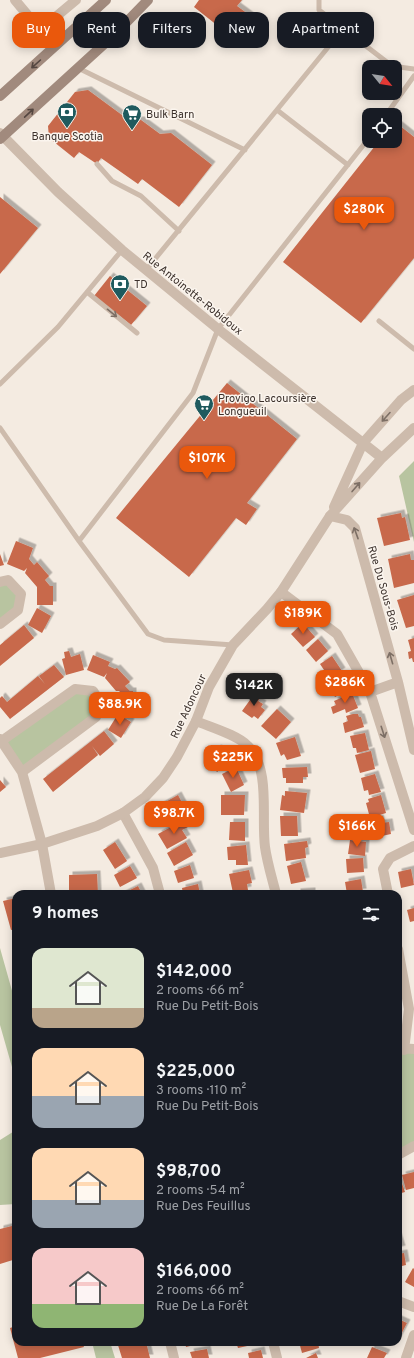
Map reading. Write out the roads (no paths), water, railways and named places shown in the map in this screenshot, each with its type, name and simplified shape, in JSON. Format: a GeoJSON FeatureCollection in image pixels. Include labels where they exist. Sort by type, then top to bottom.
{"type":"FeatureCollection","features":[{"type":"Feature","properties":{"kind":"main road"},"geometry":{"type":"LineString","coordinates":[[0,96],[106,0]]}},
{"type":"Feature","properties":{"kind":"main road"},"geometry":{"type":"LineString","coordinates":[[1,136],[113,36],[148,0]]}},
{"type":"Feature","properties":{"kind":"street"},"geometry":{"type":"LineString","coordinates":[[15,0],[40,30],[76,0]]}},
{"type":"Feature","properties":{"kind":"street","name":"Rue Antoinette-Robidoux"},"geometry":{"type":"LineString","coordinates":[[1,136],[58,192],[122,250],[218,329],[382,458]]}},
{"type":"Feature","properties":{"kind":"street","name":"Rue Adoncour"},"geometry":{"type":"LineString","coordinates":[[0,853],[42,844],[97,826],[123,813],[145,797],[163,778],[177,757],[196,722],[209,687],[233,645],[281,592],[330,516],[363,442],[401,400],[414,390]]}},
{"type":"Feature","properties":{"kind":"street","name":"Rue Adoncour"},"geometry":{"type":"LineString","coordinates":[[330,516],[382,458],[414,428]]}},
{"type":"Feature","properties":{"kind":"street","name":"Rue Du Sous-Bois"},"geometry":{"type":"LineString","coordinates":[[330,516],[347,520],[355,528],[398,682],[414,750]]}},
{"type":"Feature","properties":{"kind":"street"},"geometry":{"type":"LineString","coordinates":[[0,582],[8,580],[21,594],[18,610],[0,624]]}},
{"type":"Feature","properties":{"kind":"street"},"geometry":{"type":"LineString","coordinates":[[281,592],[337,634],[370,692],[414,830]]}},
{"type":"Feature","properties":{"kind":"street"},"geometry":{"type":"LineString","coordinates":[[370,692],[398,682]]}},
{"type":"Feature","properties":{"kind":"street"},"geometry":{"type":"LineString","coordinates":[[22,772],[96,717],[100,702],[93,691],[75,689],[0,741],[22,772],[42,844],[50,890]]}},
{"type":"Feature","properties":{"kind":"street"},"geometry":{"type":"LineString","coordinates":[[196,722],[222,731],[248,746],[260,767],[263,789],[265,846],[275,890]]}},
{"type":"Feature","properties":{"kind":"street"},"geometry":{"type":"LineString","coordinates":[[123,813],[153,868],[159,890]]}},
{"type":"Feature","properties":{"kind":"street"},"geometry":{"type":"LineString","coordinates":[[387,890],[383,869],[390,858],[414,846]]}},
{"type":"Feature","properties":{"kind":"street"},"geometry":{"type":"LineString","coordinates":[[402,971],[409,1009],[405,1049]]}},
{"type":"Feature","properties":{"kind":"street"},"geometry":{"type":"LineString","coordinates":[[402,1153],[414,1146]]}},
{"type":"Feature","properties":{"kind":"street"},"geometry":{"type":"LineString","coordinates":[[402,1302],[414,1307]]}},
{"type":"Feature","properties":{"kind":"street"},"geometry":{"type":"LineString","coordinates":[[406,1358],[414,1335]]}},
{"type":"Feature","properties":{"kind":"street"},"geometry":{"type":"LineString","coordinates":[[171,1346],[174,1358]]}},
{"type":"Feature","properties":{"kind":"street"},"geometry":{"type":"LineString","coordinates":[[274,1346],[277,1358]]}},
{"type":"Feature","properties":{"kind":"lane"},"geometry":{"type":"LineString","coordinates":[[320,0],[319,10],[322,12]]}},
{"type":"Feature","properties":{"kind":"lane"},"geometry":{"type":"LineString","coordinates":[[146,270],[179,232],[328,48]]}},
{"type":"Feature","properties":{"kind":"lane"},"geometry":{"type":"LineString","coordinates":[[368,48],[392,66],[414,69]]}},
{"type":"Feature","properties":{"kind":"lane"},"geometry":{"type":"LineString","coordinates":[[77,68],[245,150]]}},
{"type":"Feature","properties":{"kind":"lane"},"geometry":{"type":"LineString","coordinates":[[391,108],[414,76]]}},
{"type":"Feature","properties":{"kind":"lane"},"geometry":{"type":"LineString","coordinates":[[277,110],[348,165]]}},
{"type":"Feature","properties":{"kind":"lane"},"geometry":{"type":"LineString","coordinates":[[79,541],[193,393],[218,329],[362,147]]}},
{"type":"Feature","properties":{"kind":"lane"},"geometry":{"type":"LineString","coordinates":[[97,164],[112,181],[141,196],[179,232]]}},
{"type":"Feature","properties":{"kind":"lane"},"geometry":{"type":"LineString","coordinates":[[0,384],[58,327],[122,250]]}},
{"type":"Feature","properties":{"kind":"lane"},"geometry":{"type":"LineString","coordinates":[[87,292],[137,333]]}},
{"type":"Feature","properties":{"kind":"lane"},"geometry":{"type":"LineString","coordinates":[[379,322],[414,349]]}},
{"type":"Feature","properties":{"kind":"lane"},"geometry":{"type":"LineString","coordinates":[[0,428],[79,541],[148,634],[164,640],[233,645]]}},
{"type":"Feature","properties":{"kind":"place","name":"Banque Scotia"},"geometry":{"type":"Point","coordinates":[67,129]}},
{"type":"Feature","properties":{"kind":"place","name":"Bulk Barn"},"geometry":{"type":"Point","coordinates":[132,131]}},
{"type":"Feature","properties":{"kind":"place","name":"TD"},"geometry":{"type":"Point","coordinates":[120,301]}},
{"type":"Feature","properties":{"kind":"place","name":"Provigo Lacoursière Longueuil"},"geometry":{"type":"Point","coordinates":[204,421]}}]}
